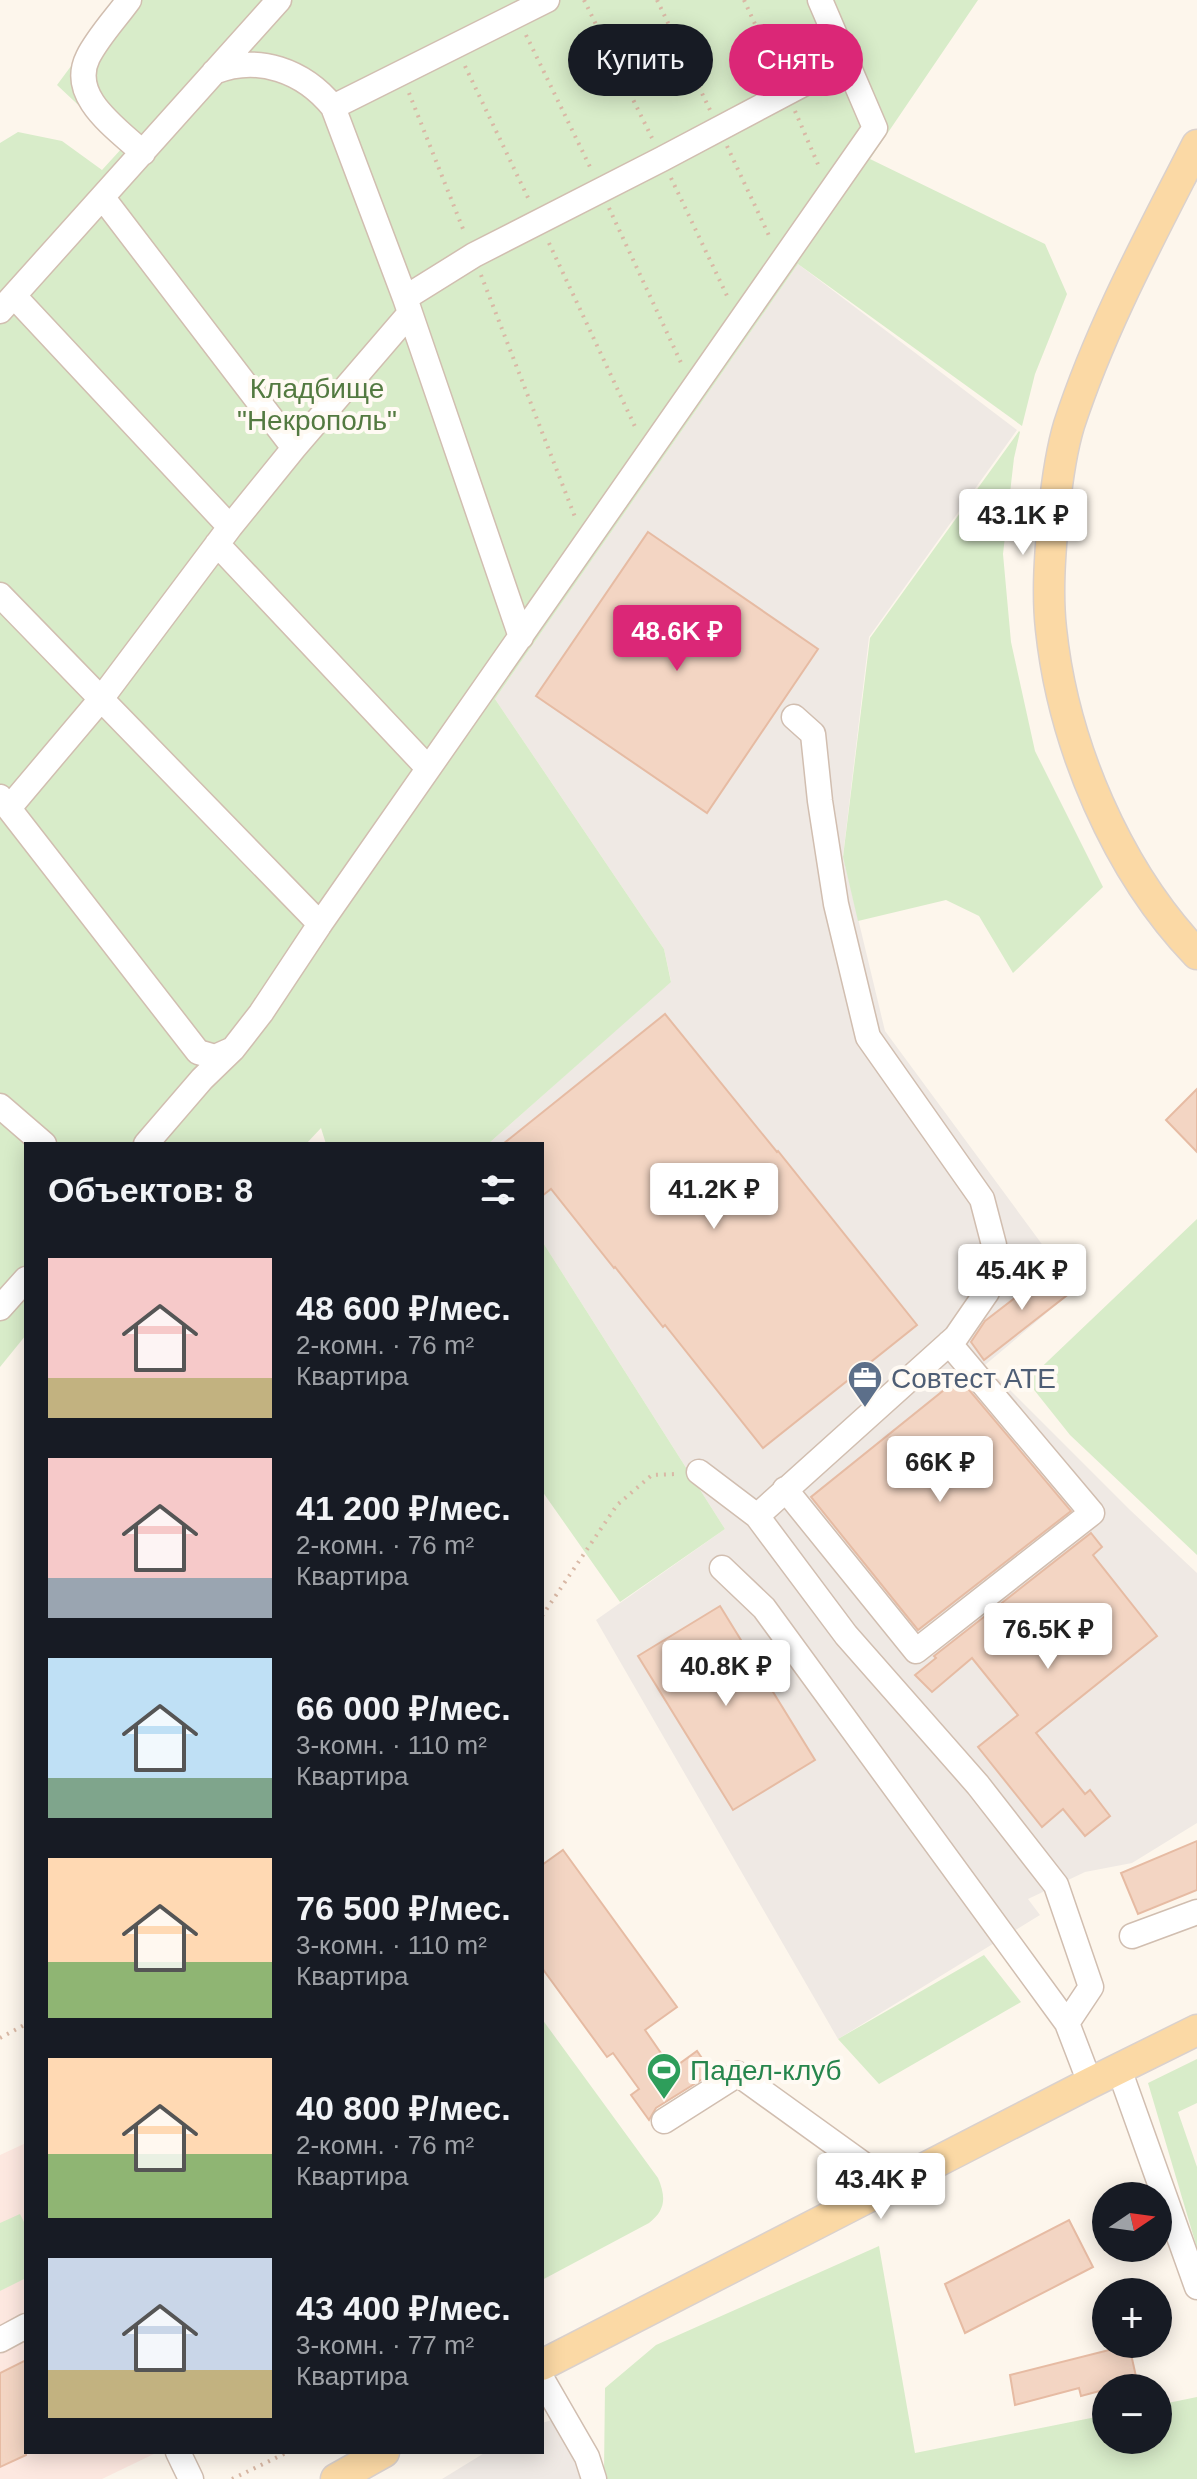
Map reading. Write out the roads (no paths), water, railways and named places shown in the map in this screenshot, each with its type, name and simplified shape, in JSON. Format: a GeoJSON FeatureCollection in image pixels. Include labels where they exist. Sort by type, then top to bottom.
{"type":"FeatureCollection","features":[{"type":"Feature","properties":{"kind":"main road"},"geometry":{"type":"LineString","coordinates":[[1197,145],[1110,317],[1068,428],[1055,496],[1049,566],[1051,629],[1064,700],[1101,811],[1137,875],[1181,937],[1197,954]]}},
{"type":"Feature","properties":{"kind":"main road"},"geometry":{"type":"LineString","coordinates":[[544,2364],[1090,2083],[1194,2040]]}},
{"type":"Feature","properties":{"kind":"main road"},"geometry":{"type":"LineString","coordinates":[[336,2479],[380,2454]]}},
{"type":"Feature","properties":{"kind":"lane"},"geometry":{"type":"LineString","coordinates":[[129,0],[88,58],[83,74],[87,96],[143,153]]}},
{"type":"Feature","properties":{"kind":"lane"},"geometry":{"type":"LineString","coordinates":[[279,0],[7,304],[224,536],[428,768]]}},
{"type":"Feature","properties":{"kind":"lane"},"geometry":{"type":"LineString","coordinates":[[333,107],[547,0]]}},
{"type":"Feature","properties":{"kind":"lane"},"geometry":{"type":"LineString","coordinates":[[820,0],[831,24]]}},
{"type":"Feature","properties":{"kind":"lane"},"geometry":{"type":"LineString","coordinates":[[248,35],[250,50],[262,64]]}},
{"type":"Feature","properties":{"kind":"lane"},"geometry":{"type":"LineString","coordinates":[[214,72],[237,64],[262,64],[303,80],[322,93],[333,107],[408,306],[521,637]]}},
{"type":"Feature","properties":{"kind":"lane"},"geometry":{"type":"LineString","coordinates":[[202,1079],[198,1052],[4,802],[101,699],[224,536],[408,306],[474,255],[780,96]]}},
{"type":"Feature","properties":{"kind":"lane"},"geometry":{"type":"LineString","coordinates":[[148,1142],[202,1079],[233,1049],[270,1001],[428,768],[875,128],[862,96]]}},
{"type":"Feature","properties":{"kind":"lane"},"geometry":{"type":"LineString","coordinates":[[103,198],[294,448]]}},
{"type":"Feature","properties":{"kind":"lane"},"geometry":{"type":"LineString","coordinates":[[0,595],[320,924]]}},
{"type":"Feature","properties":{"kind":"lane"},"geometry":{"type":"LineString","coordinates":[[757,1516],[956,1337],[987,1292],[994,1245],[982,1199],[868,1037],[836,904],[813,734],[794,717]]}},
{"type":"Feature","properties":{"kind":"lane"},"geometry":{"type":"LineString","coordinates":[[198,1052],[215,1057],[233,1049]]}},
{"type":"Feature","properties":{"kind":"lane"},"geometry":{"type":"LineString","coordinates":[[0,1106],[42,1142]]}},
{"type":"Feature","properties":{"kind":"lane"},"geometry":{"type":"LineString","coordinates":[[0,1308],[24,1281]]}},
{"type":"Feature","properties":{"kind":"lane"},"geometry":{"type":"LineString","coordinates":[[785,1489],[916,1651],[1092,1513],[949,1343]]}},
{"type":"Feature","properties":{"kind":"lane"},"geometry":{"type":"LineString","coordinates":[[699,1472],[757,1516],[846,1635],[978,1785],[1056,1885],[1091,1987],[1067,2023]]}},
{"type":"Feature","properties":{"kind":"lane"},"geometry":{"type":"LineString","coordinates":[[722,1568],[764,1608],[1067,2023],[1090,2083]]}},
{"type":"Feature","properties":{"kind":"lane"},"geometry":{"type":"LineString","coordinates":[[1132,1936],[1197,1912]]}},
{"type":"Feature","properties":{"kind":"lane"},"geometry":{"type":"LineString","coordinates":[[1119,2069],[1197,2287]]}},
{"type":"Feature","properties":{"kind":"lane"},"geometry":{"type":"LineString","coordinates":[[664,2121],[738,2074],[892,2185]]}},
{"type":"Feature","properties":{"kind":"lane"},"geometry":{"type":"LineString","coordinates":[[0,2340],[24,2327]]}},
{"type":"Feature","properties":{"kind":"lane"},"geometry":{"type":"LineString","coordinates":[[544,2382],[587,2457],[594,2479]]}},
{"type":"Feature","properties":{"kind":"lane"},"geometry":{"type":"LineString","coordinates":[[179,2454],[191,2479]]}},
{"type":"Feature","properties":{"kind":"place","name":"Совтест АТЕ"},"geometry":{"type":"Point","coordinates":[865,1409]}},
{"type":"Feature","properties":{"kind":"place","name":"Падел-клуб"},"geometry":{"type":"Point","coordinates":[664,2101]}},
{"type":"Feature","properties":{"kind":"park label","name":"Кладбище \"Некрополь\""},"geometry":{"type":"Point","coordinates":[317,404]}}]}
